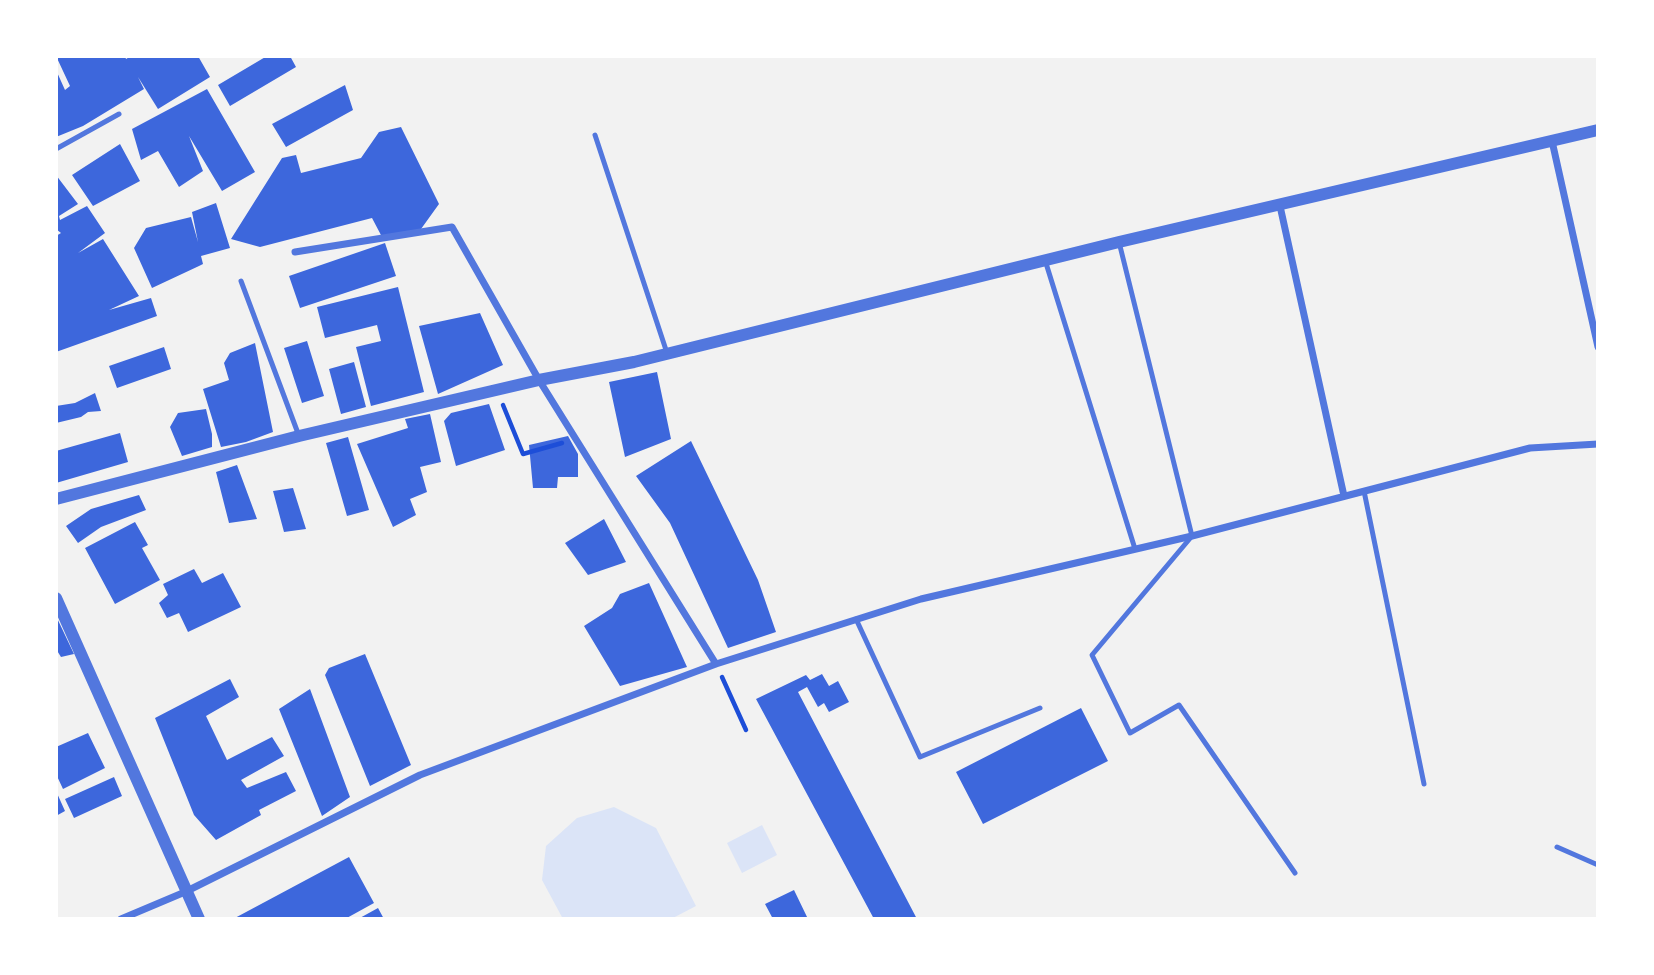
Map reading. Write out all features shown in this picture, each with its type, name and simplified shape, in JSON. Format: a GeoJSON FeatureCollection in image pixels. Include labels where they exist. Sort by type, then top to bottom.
{"type":"FeatureCollection","features":[{"type":"Feature","properties":{"kind":"street"},"geometry":{"type":"LineString","coordinates":[[56,499],[299,436],[667,353],[1119,242],[1598,130]]}},
{"type":"Feature","properties":{"kind":"street"},"geometry":{"type":"LineString","coordinates":[[1552,141],[1598,347]]}},
{"type":"Feature","properties":{"kind":"street"},"geometry":{"type":"LineString","coordinates":[[1280,206],[1344,496]]}},
{"type":"Feature","properties":{"kind":"street"},"geometry":{"type":"LineString","coordinates":[[295,252],[452,227],[539,380],[716,664]]}},
{"type":"Feature","properties":{"kind":"street"},"geometry":{"type":"LineString","coordinates":[[121,919],[185,892],[420,775],[716,664],[921,599],[1192,536],[1530,447],[1598,444]]}},
{"type":"Feature","properties":{"kind":"street"},"geometry":{"type":"LineString","coordinates":[[56,598],[198,919]]}},
{"type":"Feature","properties":{"kind":"lane"},"geometry":{"type":"LineString","coordinates":[[56,149],[119,114]]}},
{"type":"Feature","properties":{"kind":"lane"},"geometry":{"type":"LineString","coordinates":[[595,135],[667,353]]}},
{"type":"Feature","properties":{"kind":"lane"},"geometry":{"type":"LineString","coordinates":[[1119,242],[1192,536],[1092,655],[1130,733],[1179,705],[1295,873]]}},
{"type":"Feature","properties":{"kind":"lane"},"geometry":{"type":"LineString","coordinates":[[1045,260],[1136,549]]}},
{"type":"Feature","properties":{"kind":"lane"},"geometry":{"type":"LineString","coordinates":[[242,281],[299,436]]}},
{"type":"Feature","properties":{"kind":"lane"},"geometry":{"type":"LineString","coordinates":[[1364,491],[1424,784]]}},
{"type":"Feature","properties":{"kind":"lane"},"geometry":{"type":"LineString","coordinates":[[856,619],[920,757],[1040,708]]}},
{"type":"Feature","properties":{"kind":"lane"},"geometry":{"type":"LineString","coordinates":[[1557,847],[1598,864]]}},
{"type":"Feature","properties":{"kind":"path"},"geometry":{"type":"LineString","coordinates":[[497,390],[523,454],[576,439]]}},
{"type":"Feature","properties":{"kind":"path"},"geometry":{"type":"LineString","coordinates":[[716,664],[746,730]]}},
{"type":"Feature","properties":{"kind":"shaded area"},"geometry":{"type":"Polygon","coordinates":[[[614,807],[656,828],[696,906],[671,919],[563,919],[542,880],[546,846],[577,818],[614,807]]]}},
{"type":"Feature","properties":{"kind":"shaded area"},"geometry":{"type":"Polygon","coordinates":[[[762,825],[777,855],[742,873],[727,843],[762,825]]]}},
{"type":"Feature","properties":{"kind":"building"},"geometry":{"type":"Polygon","coordinates":[[[56,56],[125,56],[126,59],[131,56],[198,56],[210,77],[158,109],[138,77],[144,89],[83,126],[56,137],[56,70],[65,90],[70,86],[56,56]]]}},
{"type":"Feature","properties":{"kind":"building"},"geometry":{"type":"Polygon","coordinates":[[[267,56],[290,56],[296,67],[230,106],[218,85],[267,56]]]}},
{"type":"Feature","properties":{"kind":"building"},"geometry":{"type":"Polygon","coordinates":[[[345,85],[353,110],[286,147],[272,124],[345,85]]]}},
{"type":"Feature","properties":{"kind":"building"},"geometry":{"type":"Polygon","coordinates":[[[207,89],[255,172],[222,191],[189,136],[203,171],[179,187],[158,151],[141,160],[132,129],[207,89]]]}},
{"type":"Feature","properties":{"kind":"building"},"geometry":{"type":"Polygon","coordinates":[[[401,127],[439,204],[421,229],[382,237],[372,218],[260,247],[231,239],[282,158],[296,155],[301,173],[361,158],[379,132],[401,127]]]}},
{"type":"Feature","properties":{"kind":"building"},"geometry":{"type":"Polygon","coordinates":[[[120,144],[140,181],[93,206],[72,175],[120,144]]]}},
{"type":"Feature","properties":{"kind":"building"},"geometry":{"type":"Polygon","coordinates":[[[56,175],[78,204],[59,216],[60,220],[87,206],[105,233],[78,253],[103,239],[139,296],[109,310],[151,298],[157,316],[56,352],[56,236],[61,233],[56,229],[56,175]]]}},
{"type":"Feature","properties":{"kind":"building"},"geometry":{"type":"Polygon","coordinates":[[[216,203],[230,248],[201,256],[203,264],[152,288],[134,248],[146,228],[191,217],[198,242],[192,212],[216,203]]]}},
{"type":"Feature","properties":{"kind":"building"},"geometry":{"type":"Polygon","coordinates":[[[385,243],[396,276],[300,308],[289,276],[385,243]]]}},
{"type":"Feature","properties":{"kind":"building"},"geometry":{"type":"Polygon","coordinates":[[[398,287],[424,392],[371,406],[356,347],[381,341],[377,325],[325,338],[317,307],[398,287]]]}},
{"type":"Feature","properties":{"kind":"building"},"geometry":{"type":"Polygon","coordinates":[[[480,313],[503,365],[438,394],[419,326],[480,313]]]}},
{"type":"Feature","properties":{"kind":"building"},"geometry":{"type":"Polygon","coordinates":[[[307,341],[324,396],[302,403],[284,348],[307,341]]]}},
{"type":"Feature","properties":{"kind":"building"},"geometry":{"type":"Polygon","coordinates":[[[255,343],[273,432],[246,442],[221,447],[203,389],[229,380],[224,363],[230,353],[255,343]]]}},
{"type":"Feature","properties":{"kind":"building"},"geometry":{"type":"Polygon","coordinates":[[[164,347],[171,369],[117,388],[109,366],[164,347]]]}},
{"type":"Feature","properties":{"kind":"building"},"geometry":{"type":"Polygon","coordinates":[[[354,362],[366,407],[341,414],[329,369],[354,362]]]}},
{"type":"Feature","properties":{"kind":"building"},"geometry":{"type":"Polygon","coordinates":[[[657,372],[671,439],[625,457],[609,382],[657,372]]]}},
{"type":"Feature","properties":{"kind":"building"},"geometry":{"type":"Polygon","coordinates":[[[95,393],[101,411],[88,412],[81,417],[56,423],[56,406],[75,403],[95,393]]]}},
{"type":"Feature","properties":{"kind":"building"},"geometry":{"type":"Polygon","coordinates":[[[489,404],[505,450],[456,466],[444,421],[451,413],[489,404]]]}},
{"type":"Feature","properties":{"kind":"building"},"geometry":{"type":"Polygon","coordinates":[[[206,409],[212,447],[182,456],[170,427],[178,413],[206,409]]]}},
{"type":"Feature","properties":{"kind":"building"},"geometry":{"type":"Polygon","coordinates":[[[430,414],[441,462],[420,467],[427,492],[410,499],[416,515],[393,527],[357,444],[408,428],[405,419],[430,414]]]}},
{"type":"Feature","properties":{"kind":"building"},"geometry":{"type":"Polygon","coordinates":[[[120,433],[128,462],[56,483],[56,451],[120,433]]]}},
{"type":"Feature","properties":{"kind":"building"},"geometry":{"type":"Polygon","coordinates":[[[568,436],[578,454],[578,477],[558,477],[557,488],[533,488],[529,445],[568,436]]]}},
{"type":"Feature","properties":{"kind":"building"},"geometry":{"type":"Polygon","coordinates":[[[348,437],[369,510],[347,516],[326,443],[348,437]]]}},
{"type":"Feature","properties":{"kind":"building"},"geometry":{"type":"Polygon","coordinates":[[[691,441],[758,580],[776,632],[728,648],[670,523],[636,476],[691,441]]]}},
{"type":"Feature","properties":{"kind":"building"},"geometry":{"type":"Polygon","coordinates":[[[237,465],[257,519],[229,523],[216,472],[237,465]]]}},
{"type":"Feature","properties":{"kind":"building"},"geometry":{"type":"Polygon","coordinates":[[[293,488],[306,529],[284,532],[273,491],[293,488]]]}},
{"type":"Feature","properties":{"kind":"building"},"geometry":{"type":"Polygon","coordinates":[[[139,495],[146,510],[101,527],[78,543],[66,526],[91,509],[139,495]]]}},
{"type":"Feature","properties":{"kind":"building"},"geometry":{"type":"Polygon","coordinates":[[[604,519],[626,562],[588,575],[565,543],[604,519]]]}},
{"type":"Feature","properties":{"kind":"building"},"geometry":{"type":"Polygon","coordinates":[[[135,522],[148,545],[142,548],[160,580],[115,604],[85,548],[135,522]]]}},
{"type":"Feature","properties":{"kind":"building"},"geometry":{"type":"Polygon","coordinates":[[[194,569],[202,583],[223,573],[241,607],[188,632],[179,613],[167,618],[159,603],[168,595],[163,584],[194,569]]]}},
{"type":"Feature","properties":{"kind":"building"},"geometry":{"type":"Polygon","coordinates":[[[649,583],[687,667],[620,686],[584,626],[612,608],[620,594],[649,583]]]}},
{"type":"Feature","properties":{"kind":"building"},"geometry":{"type":"Polygon","coordinates":[[[56,616],[74,654],[61,657],[56,649],[56,616]]]}},
{"type":"Feature","properties":{"kind":"building"},"geometry":{"type":"Polygon","coordinates":[[[365,654],[411,765],[370,786],[325,675],[329,668],[365,654]]]}},
{"type":"Feature","properties":{"kind":"building"},"geometry":{"type":"Polygon","coordinates":[[[822,674],[829,686],[838,681],[849,702],[829,712],[824,703],[818,707],[807,687],[798,692],[917,919],[874,919],[756,699],[806,675],[810,680],[822,674]]]}},
{"type":"Feature","properties":{"kind":"building"},"geometry":{"type":"Polygon","coordinates":[[[230,679],[239,697],[206,716],[227,760],[272,737],[284,756],[241,780],[247,788],[286,772],[296,791],[259,810],[261,815],[216,840],[194,815],[155,718],[230,679]]]}},
{"type":"Feature","properties":{"kind":"building"},"geometry":{"type":"Polygon","coordinates":[[[310,689],[350,797],[322,816],[279,709],[310,689]]]}},
{"type":"Feature","properties":{"kind":"building"},"geometry":{"type":"Polygon","coordinates":[[[1081,708],[1108,761],[983,824],[956,772],[1081,708]]]}},
{"type":"Feature","properties":{"kind":"building"},"geometry":{"type":"Polygon","coordinates":[[[88,733],[105,768],[63,789],[56,774],[56,747],[88,733]]]}},
{"type":"Feature","properties":{"kind":"building"},"geometry":{"type":"Polygon","coordinates":[[[114,777],[122,796],[74,818],[65,799],[114,777]]]}},
{"type":"Feature","properties":{"kind":"building"},"geometry":{"type":"Polygon","coordinates":[[[56,791],[65,811],[56,816],[56,791]]]}},
{"type":"Feature","properties":{"kind":"building"},"geometry":{"type":"Polygon","coordinates":[[[349,857],[374,903],[345,919],[233,919],[349,857]]]}},
{"type":"Feature","properties":{"kind":"building"},"geometry":{"type":"Polygon","coordinates":[[[794,890],[808,919],[773,919],[765,904],[794,890]]]}},
{"type":"Feature","properties":{"kind":"building"},"geometry":{"type":"Polygon","coordinates":[[[378,908],[384,919],[358,919],[378,908]]]}}]}
